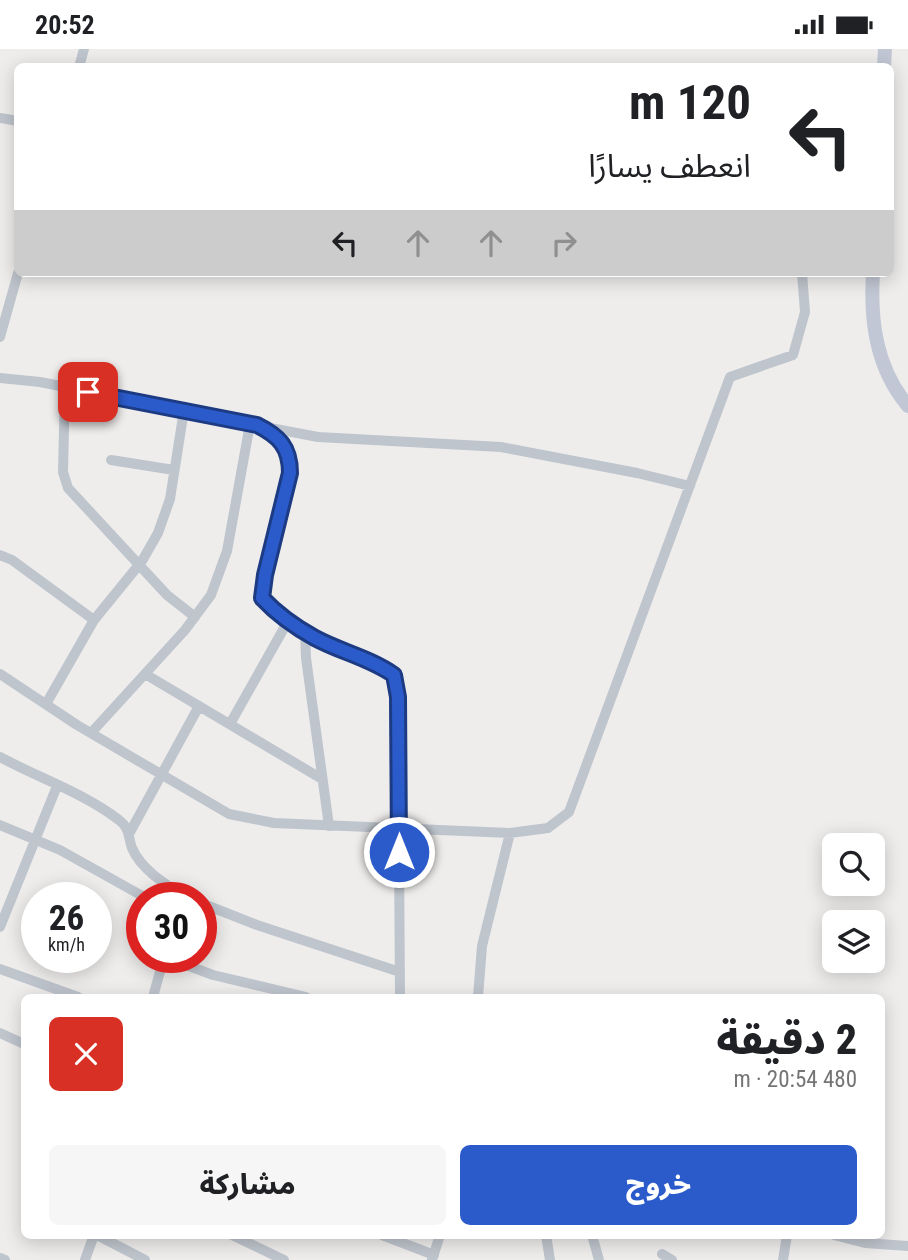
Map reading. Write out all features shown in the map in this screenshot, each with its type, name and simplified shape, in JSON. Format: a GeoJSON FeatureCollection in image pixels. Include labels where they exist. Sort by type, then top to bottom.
{"type":"FeatureCollection","features":[{"type":"Feature","properties":{"kind":"street"},"geometry":{"type":"LineString","coordinates":[[0,337],[17,277]]}},
{"type":"Feature","properties":{"kind":"street"},"geometry":{"type":"LineString","coordinates":[[0,674],[91,733],[229,814],[274,823],[510,834],[548,828],[569,812],[730,377],[793,355],[805,312],[802,277]]}},
{"type":"Feature","properties":{"kind":"street"},"geometry":{"type":"LineString","coordinates":[[873,277],[879,354],[895,389],[908,406]]}},
{"type":"Feature","properties":{"kind":"street"},"geometry":{"type":"LineString","coordinates":[[0,378],[65,387],[317,437],[501,447],[690,486]]}},
{"type":"Feature","properties":{"kind":"street"},"geometry":{"type":"LineString","coordinates":[[65,387],[63,472],[68,488],[167,595],[195,617]]}},
{"type":"Feature","properties":{"kind":"street"},"geometry":{"type":"LineString","coordinates":[[46,704],[94,620],[139,565],[158,533],[170,499],[184,410]]}},
{"type":"Feature","properties":{"kind":"street"},"geometry":{"type":"LineString","coordinates":[[91,733],[195,617],[211,595],[227,551],[250,424]]}},
{"type":"Feature","properties":{"kind":"street"},"geometry":{"type":"LineString","coordinates":[[250,424],[274,434],[284,443],[290,460],[290,473],[262,598],[288,621],[315,638],[373,662],[394,675],[398,697],[400,994]]}},
{"type":"Feature","properties":{"kind":"street"},"geometry":{"type":"LineString","coordinates":[[111,460],[174,470]]}},
{"type":"Feature","properties":{"kind":"street"},"geometry":{"type":"LineString","coordinates":[[0,555],[12,560],[94,620]]}},
{"type":"Feature","properties":{"kind":"street"},"geometry":{"type":"LineString","coordinates":[[230,724],[288,621]]}},
{"type":"Feature","properties":{"kind":"street"},"geometry":{"type":"LineString","coordinates":[[304,631],[328,826]]}},
{"type":"Feature","properties":{"kind":"street"},"geometry":{"type":"LineString","coordinates":[[145,674],[322,779]]}},
{"type":"Feature","properties":{"kind":"street"},"geometry":{"type":"LineString","coordinates":[[130,834],[199,706]]}},
{"type":"Feature","properties":{"kind":"street"},"geometry":{"type":"LineString","coordinates":[[0,757],[121,821],[130,834],[132,848],[142,865],[161,882]]}},
{"type":"Feature","properties":{"kind":"street"},"geometry":{"type":"LineString","coordinates":[[0,927],[6,897],[35,839],[57,786]]}},
{"type":"Feature","properties":{"kind":"street"},"geometry":{"type":"LineString","coordinates":[[0,825],[60,850],[126,887]]}},
{"type":"Feature","properties":{"kind":"street"},"geometry":{"type":"LineString","coordinates":[[478,994],[482,946],[510,834]]}},
{"type":"Feature","properties":{"kind":"street"},"geometry":{"type":"LineString","coordinates":[[217,909],[400,972]]}},
{"type":"Feature","properties":{"kind":"street"},"geometry":{"type":"LineString","coordinates":[[0,968],[70,994]]}},
{"type":"Feature","properties":{"kind":"street"},"geometry":{"type":"LineString","coordinates":[[154,994],[160,973]]}},
{"type":"Feature","properties":{"kind":"street"},"geometry":{"type":"LineString","coordinates":[[208,973],[270,993]]}},
{"type":"Feature","properties":{"kind":"street"},"geometry":{"type":"LineString","coordinates":[[0,1033],[21,1043]]}},
{"type":"Feature","properties":{"kind":"street"},"geometry":{"type":"LineString","coordinates":[[85,1260],[94,1239]]}},
{"type":"Feature","properties":{"kind":"street"},"geometry":{"type":"LineString","coordinates":[[104,1239],[145,1260]]}},
{"type":"Feature","properties":{"kind":"street"},"geometry":{"type":"LineString","coordinates":[[240,1239],[284,1260]]}},
{"type":"Feature","properties":{"kind":"street"},"geometry":{"type":"LineString","coordinates":[[391,1239],[433,1257],[439,1239]]}},
{"type":"Feature","properties":{"kind":"street"},"geometry":{"type":"LineString","coordinates":[[547,1239],[550,1260]]}},
{"type":"Feature","properties":{"kind":"street"},"geometry":{"type":"LineString","coordinates":[[593,1239],[599,1260]]}},
{"type":"Feature","properties":{"kind":"street"},"geometry":{"type":"LineString","coordinates":[[783,1260],[786,1239]]}},
{"type":"Feature","properties":{"kind":"street"},"geometry":{"type":"LineString","coordinates":[[850,1239],[865,1243],[908,1246]]}},
{"type":"Feature","properties":{"kind":"street"},"geometry":{"type":"LineString","coordinates":[[662,1254],[672,1260]]}},
{"type":"Feature","properties":{"kind":"street"},"geometry":{"type":"LineString","coordinates":[[0,1258],[5,1260]]}},
{"type":"Feature","properties":{"kind":"route"},"geometry":{"type":"LineString","coordinates":[[88,392],[257,425],[284,443],[290,460],[290,473],[262,598],[278,614],[315,638],[373,662],[394,675],[398,697],[399,852]]}}]}
